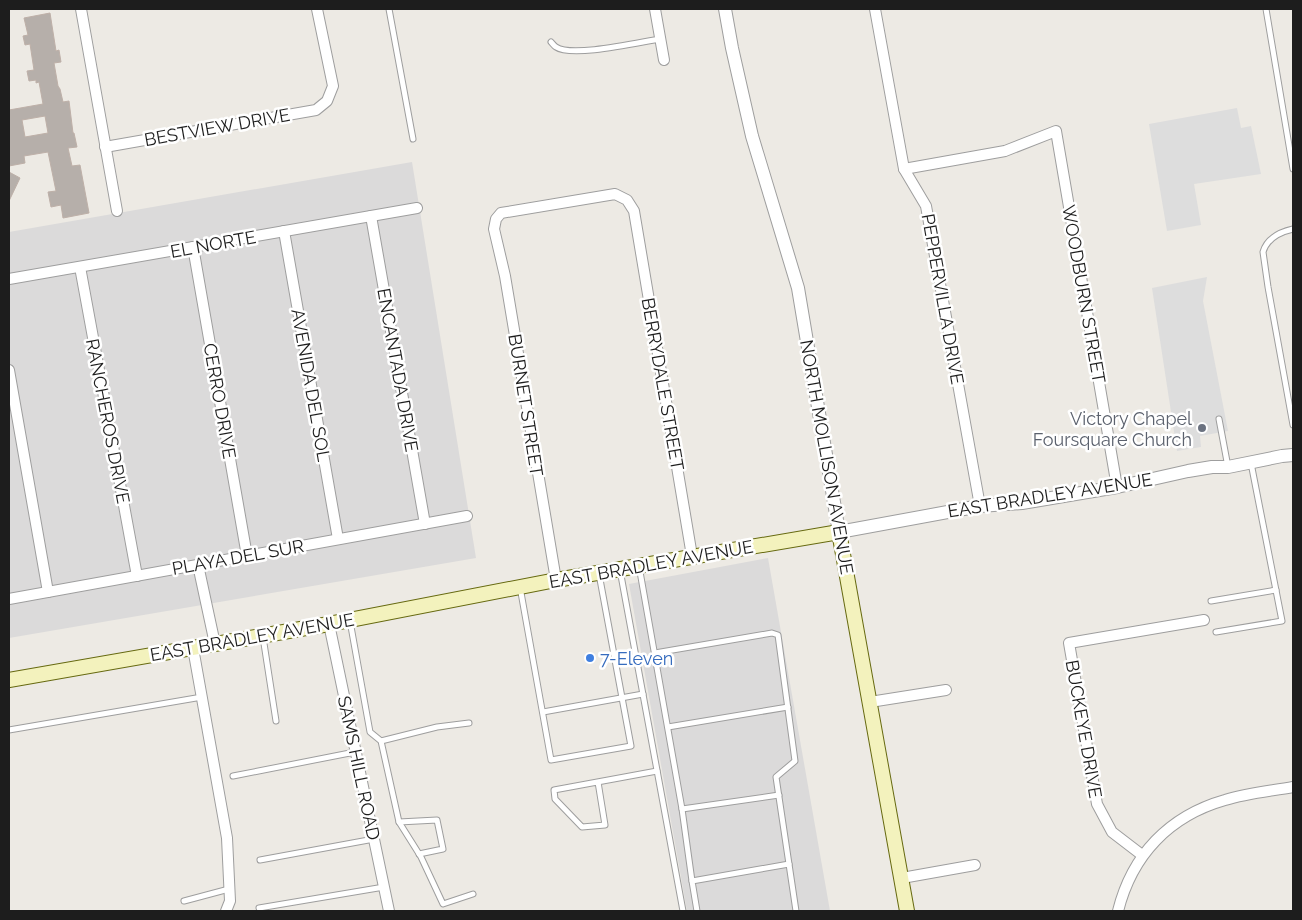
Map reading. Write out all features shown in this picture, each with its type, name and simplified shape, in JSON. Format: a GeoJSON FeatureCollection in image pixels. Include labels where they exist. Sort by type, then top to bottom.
{"type":"FeatureCollection","features":[{"type":"Feature","properties":{"kind":"main road","name":"EAST BRADLEY AVENUE"},"geometry":{"type":"LineString","coordinates":[[9,680],[329,624],[556,580],[839,532]]}},
{"type":"Feature","properties":{"kind":"main road","name":"NORTH MOLLISON AVENUE"},"geometry":{"type":"LineString","coordinates":[[839,532],[907,911]]}},
{"type":"Feature","properties":{"kind":"street"},"geometry":{"type":"LineString","coordinates":[[81,9],[116,211]]}},
{"type":"Feature","properties":{"kind":"street","name":"BESTVIEW DRIVE"},"geometry":{"type":"LineString","coordinates":[[105,147],[316,110],[327,101],[333,86],[318,9]]}},
{"type":"Feature","properties":{"kind":"street"},"geometry":{"type":"LineString","coordinates":[[655,9],[664,60]]}},
{"type":"Feature","properties":{"kind":"street","name":"NORTH MOLLISON AVENUE"},"geometry":{"type":"LineString","coordinates":[[725,9],[752,136],[798,288],[839,532]]}},
{"type":"Feature","properties":{"kind":"street","name":"PEPPERVILLA DRIVE"},"geometry":{"type":"LineString","coordinates":[[875,9],[904,168],[926,206],[980,506]]}},
{"type":"Feature","properties":{"kind":"street","name":"WOODBURN STREET"},"geometry":{"type":"LineString","coordinates":[[904,168],[1005,151],[1056,131],[1117,486]]}},
{"type":"Feature","properties":{"kind":"street","name":"BURNET STREET"},"geometry":{"type":"LineString","coordinates":[[556,580],[505,276],[494,229],[496,219],[502,213],[615,194],[626,200],[634,211]]}},
{"type":"Feature","properties":{"kind":"street","name":"EL NORTE"},"geometry":{"type":"LineString","coordinates":[[9,279],[417,208]]}},
{"type":"Feature","properties":{"kind":"street","name":"BERRYDALE STREET"},"geometry":{"type":"LineString","coordinates":[[634,211],[692,556]]}},
{"type":"Feature","properties":{"kind":"street","name":"ENCANTADA DRIVE"},"geometry":{"type":"LineString","coordinates":[[371,216],[425,524]]}},
{"type":"Feature","properties":{"kind":"street","name":"AVENIDA DEL SOL"},"geometry":{"type":"LineString","coordinates":[[284,231],[338,539]]}},
{"type":"Feature","properties":{"kind":"street","name":"CERRO DRIVE"},"geometry":{"type":"LineString","coordinates":[[193,247],[247,556]]}},
{"type":"Feature","properties":{"kind":"street","name":"RANCHEROS DRIVE"},"geometry":{"type":"LineString","coordinates":[[80,267],[137,576]]}},
{"type":"Feature","properties":{"kind":"street"},"geometry":{"type":"LineString","coordinates":[[9,370],[48,592]]}},
{"type":"Feature","properties":{"kind":"street","name":"EAST BRADLEY AVENUE"},"geometry":{"type":"LineString","coordinates":[[839,532],[980,506],[1022,503],[1188,471],[1228,467],[1293,455]]}},
{"type":"Feature","properties":{"kind":"street","name":"PLAYA DEL SUR"},"geometry":{"type":"LineString","coordinates":[[9,599],[467,516]]}},
{"type":"Feature","properties":{"kind":"street"},"geometry":{"type":"LineString","coordinates":[[198,565],[214,644]]}},
{"type":"Feature","properties":{"kind":"street","name":"BUCKEYE DRIVE"},"geometry":{"type":"LineString","coordinates":[[1142,855],[1112,832],[1097,804],[1069,643],[1204,620]]}},
{"type":"Feature","properties":{"kind":"street","name":"SAMS HILL ROAD"},"geometry":{"type":"LineString","coordinates":[[329,624],[389,911]]}},
{"type":"Feature","properties":{"kind":"street"},"geometry":{"type":"LineString","coordinates":[[193,648],[227,838],[230,901],[226,911]]}},
{"type":"Feature","properties":{"kind":"street"},"geometry":{"type":"LineString","coordinates":[[870,702],[946,690]]}},
{"type":"Feature","properties":{"kind":"street"},"geometry":{"type":"LineString","coordinates":[[1118,911],[1126,885],[1142,855],[1174,824],[1200,809],[1227,799],[1293,787]]}},
{"type":"Feature","properties":{"kind":"street"},"geometry":{"type":"LineString","coordinates":[[902,878],[975,865]]}},
{"type":"Feature","properties":{"kind":"lane"},"geometry":{"type":"LineString","coordinates":[[389,9],[413,139]]}},
{"type":"Feature","properties":{"kind":"lane"},"geometry":{"type":"LineString","coordinates":[[1266,9],[1293,169]]}},
{"type":"Feature","properties":{"kind":"lane"},"geometry":{"type":"LineString","coordinates":[[551,42],[556,48],[595,50],[660,39]]}},
{"type":"Feature","properties":{"kind":"lane"},"geometry":{"type":"LineString","coordinates":[[1287,129],[1293,128]]}},
{"type":"Feature","properties":{"kind":"lane"},"geometry":{"type":"LineString","coordinates":[[1293,229],[1287,230],[1271,239],[1263,252],[1293,425]]}},
{"type":"Feature","properties":{"kind":"lane"},"geometry":{"type":"LineString","coordinates":[[1219,418],[1228,467]]}},
{"type":"Feature","properties":{"kind":"lane"},"geometry":{"type":"LineString","coordinates":[[1216,632],[1282,622],[1251,463]]}},
{"type":"Feature","properties":{"kind":"lane"},"geometry":{"type":"LineString","coordinates":[[639,566],[682,809],[697,911]]}},
{"type":"Feature","properties":{"kind":"lane"},"geometry":{"type":"LineString","coordinates":[[620,569],[683,911]]}},
{"type":"Feature","properties":{"kind":"lane"},"geometry":{"type":"LineString","coordinates":[[520,587],[551,760],[631,746],[599,574]]}},
{"type":"Feature","properties":{"kind":"lane"},"geometry":{"type":"LineString","coordinates":[[1211,601],[1276,590]]}},
{"type":"Feature","properties":{"kind":"lane"},"geometry":{"type":"LineString","coordinates":[[349,620],[370,732],[381,741],[398,822],[419,854],[443,904],[473,894]]}},
{"type":"Feature","properties":{"kind":"lane"},"geometry":{"type":"LineString","coordinates":[[655,653],[772,633],[778,635],[795,760],[776,777],[796,911]]}},
{"type":"Feature","properties":{"kind":"lane"},"geometry":{"type":"LineString","coordinates":[[262,636],[276,721]]}},
{"type":"Feature","properties":{"kind":"lane"},"geometry":{"type":"LineString","coordinates":[[543,712],[642,694]]}},
{"type":"Feature","properties":{"kind":"lane"},"geometry":{"type":"LineString","coordinates":[[9,730],[202,697]]}},
{"type":"Feature","properties":{"kind":"lane"},"geometry":{"type":"LineString","coordinates":[[668,727],[788,707]]}},
{"type":"Feature","properties":{"kind":"lane"},"geometry":{"type":"LineString","coordinates":[[381,741],[437,726],[469,723]]}},
{"type":"Feature","properties":{"kind":"lane"},"geometry":{"type":"LineString","coordinates":[[233,776],[356,752]]}},
{"type":"Feature","properties":{"kind":"lane"},"geometry":{"type":"LineString","coordinates":[[598,782],[605,825],[582,827],[555,799],[554,790],[657,771]]}},
{"type":"Feature","properties":{"kind":"lane"},"geometry":{"type":"LineString","coordinates":[[682,809],[780,795]]}},
{"type":"Feature","properties":{"kind":"lane"},"geometry":{"type":"LineString","coordinates":[[398,822],[438,820],[443,849],[419,854]]}},
{"type":"Feature","properties":{"kind":"lane"},"geometry":{"type":"LineString","coordinates":[[260,860],[374,840]]}},
{"type":"Feature","properties":{"kind":"lane"},"geometry":{"type":"LineString","coordinates":[[692,881],[790,864]]}},
{"type":"Feature","properties":{"kind":"lane"},"geometry":{"type":"LineString","coordinates":[[259,908],[384,887]]}},
{"type":"Feature","properties":{"kind":"lane"},"geometry":{"type":"LineString","coordinates":[[184,901],[230,889]]}},
{"type":"Feature","properties":{"kind":"shaded area"},"geometry":{"type":"Polygon","coordinates":[[[1237,108],[1241,128],[1251,126],[1261,174],[1194,184],[1201,225],[1167,231],[1149,124],[1237,108]]]}},
{"type":"Feature","properties":{"kind":"shaded area"},"geometry":{"type":"Polygon","coordinates":[[[412,162],[476,558],[9,638],[9,232],[412,162]]]}},
{"type":"Feature","properties":{"kind":"shaded area"},"geometry":{"type":"Polygon","coordinates":[[[1207,277],[1203,301],[1228,431],[1200,436],[1201,447],[1177,451],[1152,288],[1207,277]]]}},
{"type":"Feature","properties":{"kind":"shaded area"},"geometry":{"type":"Polygon","coordinates":[[[768,558],[830,911],[687,911],[629,584],[768,558]]]}},
{"type":"Feature","properties":{"kind":"building"},"geometry":{"type":"Polygon","coordinates":[[[50,13],[56,51],[59,50],[61,62],[54,63],[58,86],[63,102],[69,101],[73,133],[77,147],[68,148],[72,166],[80,165],[89,213],[63,218],[61,205],[51,207],[48,192],[56,191],[48,152],[24,156],[25,163],[9,166],[9,110],[43,104],[39,82],[36,83],[36,80],[29,81],[27,71],[34,70],[30,44],[25,45],[23,36],[28,35],[24,18],[50,13]],[[45,116],[22,120],[25,137],[48,133],[45,116]]]}},
{"type":"Feature","properties":{"kind":"building"},"geometry":{"type":"Polygon","coordinates":[[[9,172],[20,178],[9,201],[9,172]]]}},
{"type":"Feature","properties":{"kind":"place","name":"Victory Chapel Foursquare Church"},"geometry":{"type":"Point","coordinates":[1202,428]}},
{"type":"Feature","properties":{"kind":"place","name":"7-Eleven"},"geometry":{"type":"Point","coordinates":[590,658]}}]}
